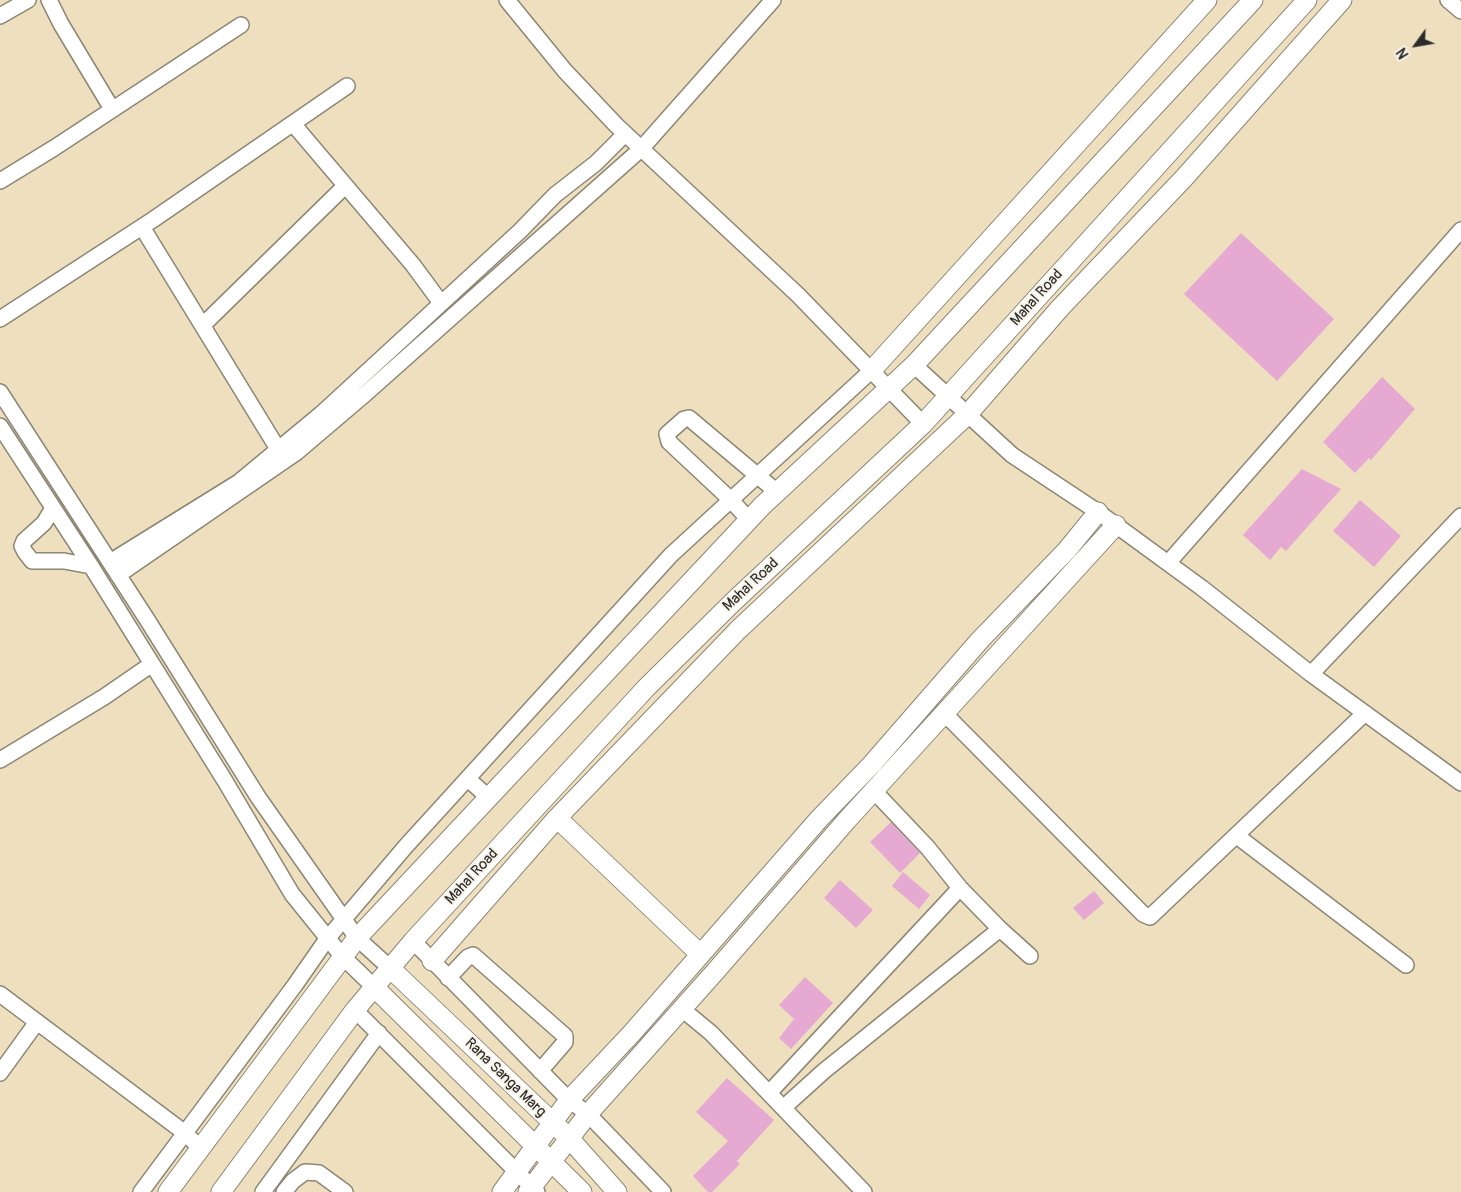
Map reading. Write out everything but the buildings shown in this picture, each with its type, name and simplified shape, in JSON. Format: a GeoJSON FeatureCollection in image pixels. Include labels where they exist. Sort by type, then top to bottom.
{"type":"FeatureCollection","features":[{"type":"Feature","properties":{"kind":"main road"},"geometry":{"type":"LineString","coordinates":[[871,371],[1207,0]]}},
{"type":"Feature","properties":{"kind":"main road"},"geometry":{"type":"LineString","coordinates":[[168,1192],[357,938],[749,520],[914,365],[1253,0]]}},
{"type":"Feature","properties":{"kind":"main road","name":"Mahal Road"},"geometry":{"type":"LineString","coordinates":[[221,1192],[355,1010],[413,942],[624,712],[732,602],[923,424],[1307,0]]}},
{"type":"Feature","properties":{"kind":"main road"},"geometry":{"type":"LineString","coordinates":[[432,961],[557,818],[738,630],[968,414],[1060,308],[1184,178],[1342,0]]}},
{"type":"Feature","properties":{"kind":"main road"},"geometry":{"type":"LineString","coordinates":[[502,1192],[569,1100],[632,1033],[980,640],[1067,550],[1098,512]]}},
{"type":"Feature","properties":{"kind":"main road"},"geometry":{"type":"LineString","coordinates":[[532,1190],[568,1138],[588,1114],[943,712],[1116,526]]}},
{"type":"Feature","properties":{"kind":"main road"},"geometry":{"type":"LineString","coordinates":[[624,712],[642,730]]}},
{"type":"Feature","properties":{"kind":"main road"},"geometry":{"type":"LineString","coordinates":[[557,818],[700,954]]}},
{"type":"Feature","properties":{"kind":"main road","name":"Rana Sanga Marg"},"geometry":{"type":"LineString","coordinates":[[390,968],[568,1138],[617,1192]]}},
{"type":"Feature","properties":{"kind":"main road","name":"Rana Sanga Marg"},"geometry":{"type":"LineString","coordinates":[[374,987],[582,1192]]}},
{"type":"Feature","properties":{"kind":"street"},"geometry":{"type":"LineString","coordinates":[[0,16],[28,0]]}},
{"type":"Feature","properties":{"kind":"street"},"geometry":{"type":"LineString","coordinates":[[49,0],[65,32],[112,109]]}},
{"type":"Feature","properties":{"kind":"street"},"geometry":{"type":"LineString","coordinates":[[507,0],[565,71],[625,134],[798,295],[923,424]]}},
{"type":"Feature","properties":{"kind":"street"},"geometry":{"type":"LineString","coordinates":[[118,575],[297,452],[641,149],[773,0]]}},
{"type":"Feature","properties":{"kind":"street"},"geometry":{"type":"LineString","coordinates":[[1448,0],[1461,12]]}},
{"type":"Feature","properties":{"kind":"street"},"geometry":{"type":"LineString","coordinates":[[0,181],[54,148],[240,25]]}},
{"type":"Feature","properties":{"kind":"street"},"geometry":{"type":"LineString","coordinates":[[0,319],[294,124],[347,86]]}},
{"type":"Feature","properties":{"kind":"street"},"geometry":{"type":"LineString","coordinates":[[294,124],[413,266],[441,303]]}},
{"type":"Feature","properties":{"kind":"street"},"geometry":{"type":"LineString","coordinates":[[110,562],[239,482],[328,407],[520,231],[555,196],[596,163],[625,134]]}},
{"type":"Feature","properties":{"kind":"street"},"geometry":{"type":"LineString","coordinates":[[203,325],[345,186]]}},
{"type":"Feature","properties":{"kind":"street"},"geometry":{"type":"LineString","coordinates":[[142,226],[278,449]]}},
{"type":"Feature","properties":{"kind":"street"},"geometry":{"type":"LineString","coordinates":[[1168,563],[1461,230]]}},
{"type":"Feature","properties":{"kind":"street"},"geometry":{"type":"LineString","coordinates":[[914,365],[1012,455],[1098,512],[1168,563],[1312,674],[1461,783]]}},
{"type":"Feature","properties":{"kind":"street"},"geometry":{"type":"LineString","coordinates":[[141,1192],[327,939],[468,779],[671,555],[871,371]]}},
{"type":"Feature","properties":{"kind":"street"},"geometry":{"type":"LineString","coordinates":[[0,392],[258,797],[357,938],[390,968]]}},
{"type":"Feature","properties":{"kind":"street"},"geometry":{"type":"LineString","coordinates":[[749,520],[731,500],[669,442],[667,434],[684,418],[694,420],[777,492]]}},
{"type":"Feature","properties":{"kind":"street"},"geometry":{"type":"LineString","coordinates":[[0,426],[91,566],[292,894],[327,939],[374,987]]}},
{"type":"Feature","properties":{"kind":"street"},"geometry":{"type":"LineString","coordinates":[[53,508],[44,523],[24,541],[22,546],[25,552],[32,561],[64,561],[91,566]]}},
{"type":"Feature","properties":{"kind":"street"},"geometry":{"type":"LineString","coordinates":[[1312,674],[1461,516]]}},
{"type":"Feature","properties":{"kind":"street"},"geometry":{"type":"LineString","coordinates":[[0,760],[104,697],[152,664]]}},
{"type":"Feature","properties":{"kind":"street"},"geometry":{"type":"LineString","coordinates":[[943,712],[1143,914],[1150,917],[1365,713]]}},
{"type":"Feature","properties":{"kind":"street"},"geometry":{"type":"LineString","coordinates":[[468,779],[489,798]]}},
{"type":"Feature","properties":{"kind":"street"},"geometry":{"type":"LineString","coordinates":[[874,792],[928,848],[960,888],[1000,929],[1030,956]]}},
{"type":"Feature","properties":{"kind":"street"},"geometry":{"type":"LineString","coordinates":[[1237,836],[1406,965]]}},
{"type":"Feature","properties":{"kind":"street"},"geometry":{"type":"LineString","coordinates":[[769,1093],[960,888]]}},
{"type":"Feature","properties":{"kind":"street"},"geometry":{"type":"LineString","coordinates":[[783,1108],[901,1006],[938,980],[1000,929]]}},
{"type":"Feature","properties":{"kind":"street"},"geometry":{"type":"LineString","coordinates":[[413,942],[569,1100],[588,1114],[663,1192]]}},
{"type":"Feature","properties":{"kind":"street"},"geometry":{"type":"LineString","coordinates":[[448,978],[468,957],[474,955],[565,1036],[565,1042],[540,1071]]}},
{"type":"Feature","properties":{"kind":"street"},"geometry":{"type":"LineString","coordinates":[[0,994],[185,1133],[200,1148]]}},
{"type":"Feature","properties":{"kind":"street"},"geometry":{"type":"LineString","coordinates":[[682,1009],[711,1033],[864,1192]]}},
{"type":"Feature","properties":{"kind":"street"},"geometry":{"type":"LineString","coordinates":[[355,1010],[517,1172],[532,1190]]}},
{"type":"Feature","properties":{"kind":"street"},"geometry":{"type":"LineString","coordinates":[[0,1073],[37,1022]]}},
{"type":"Feature","properties":{"kind":"street"},"geometry":{"type":"LineString","coordinates":[[263,1192],[378,1033]]}},
{"type":"Feature","properties":{"kind":"street"},"geometry":{"type":"LineString","coordinates":[[284,1192],[293,1181],[305,1172],[319,1173],[345,1192]]}}]}
